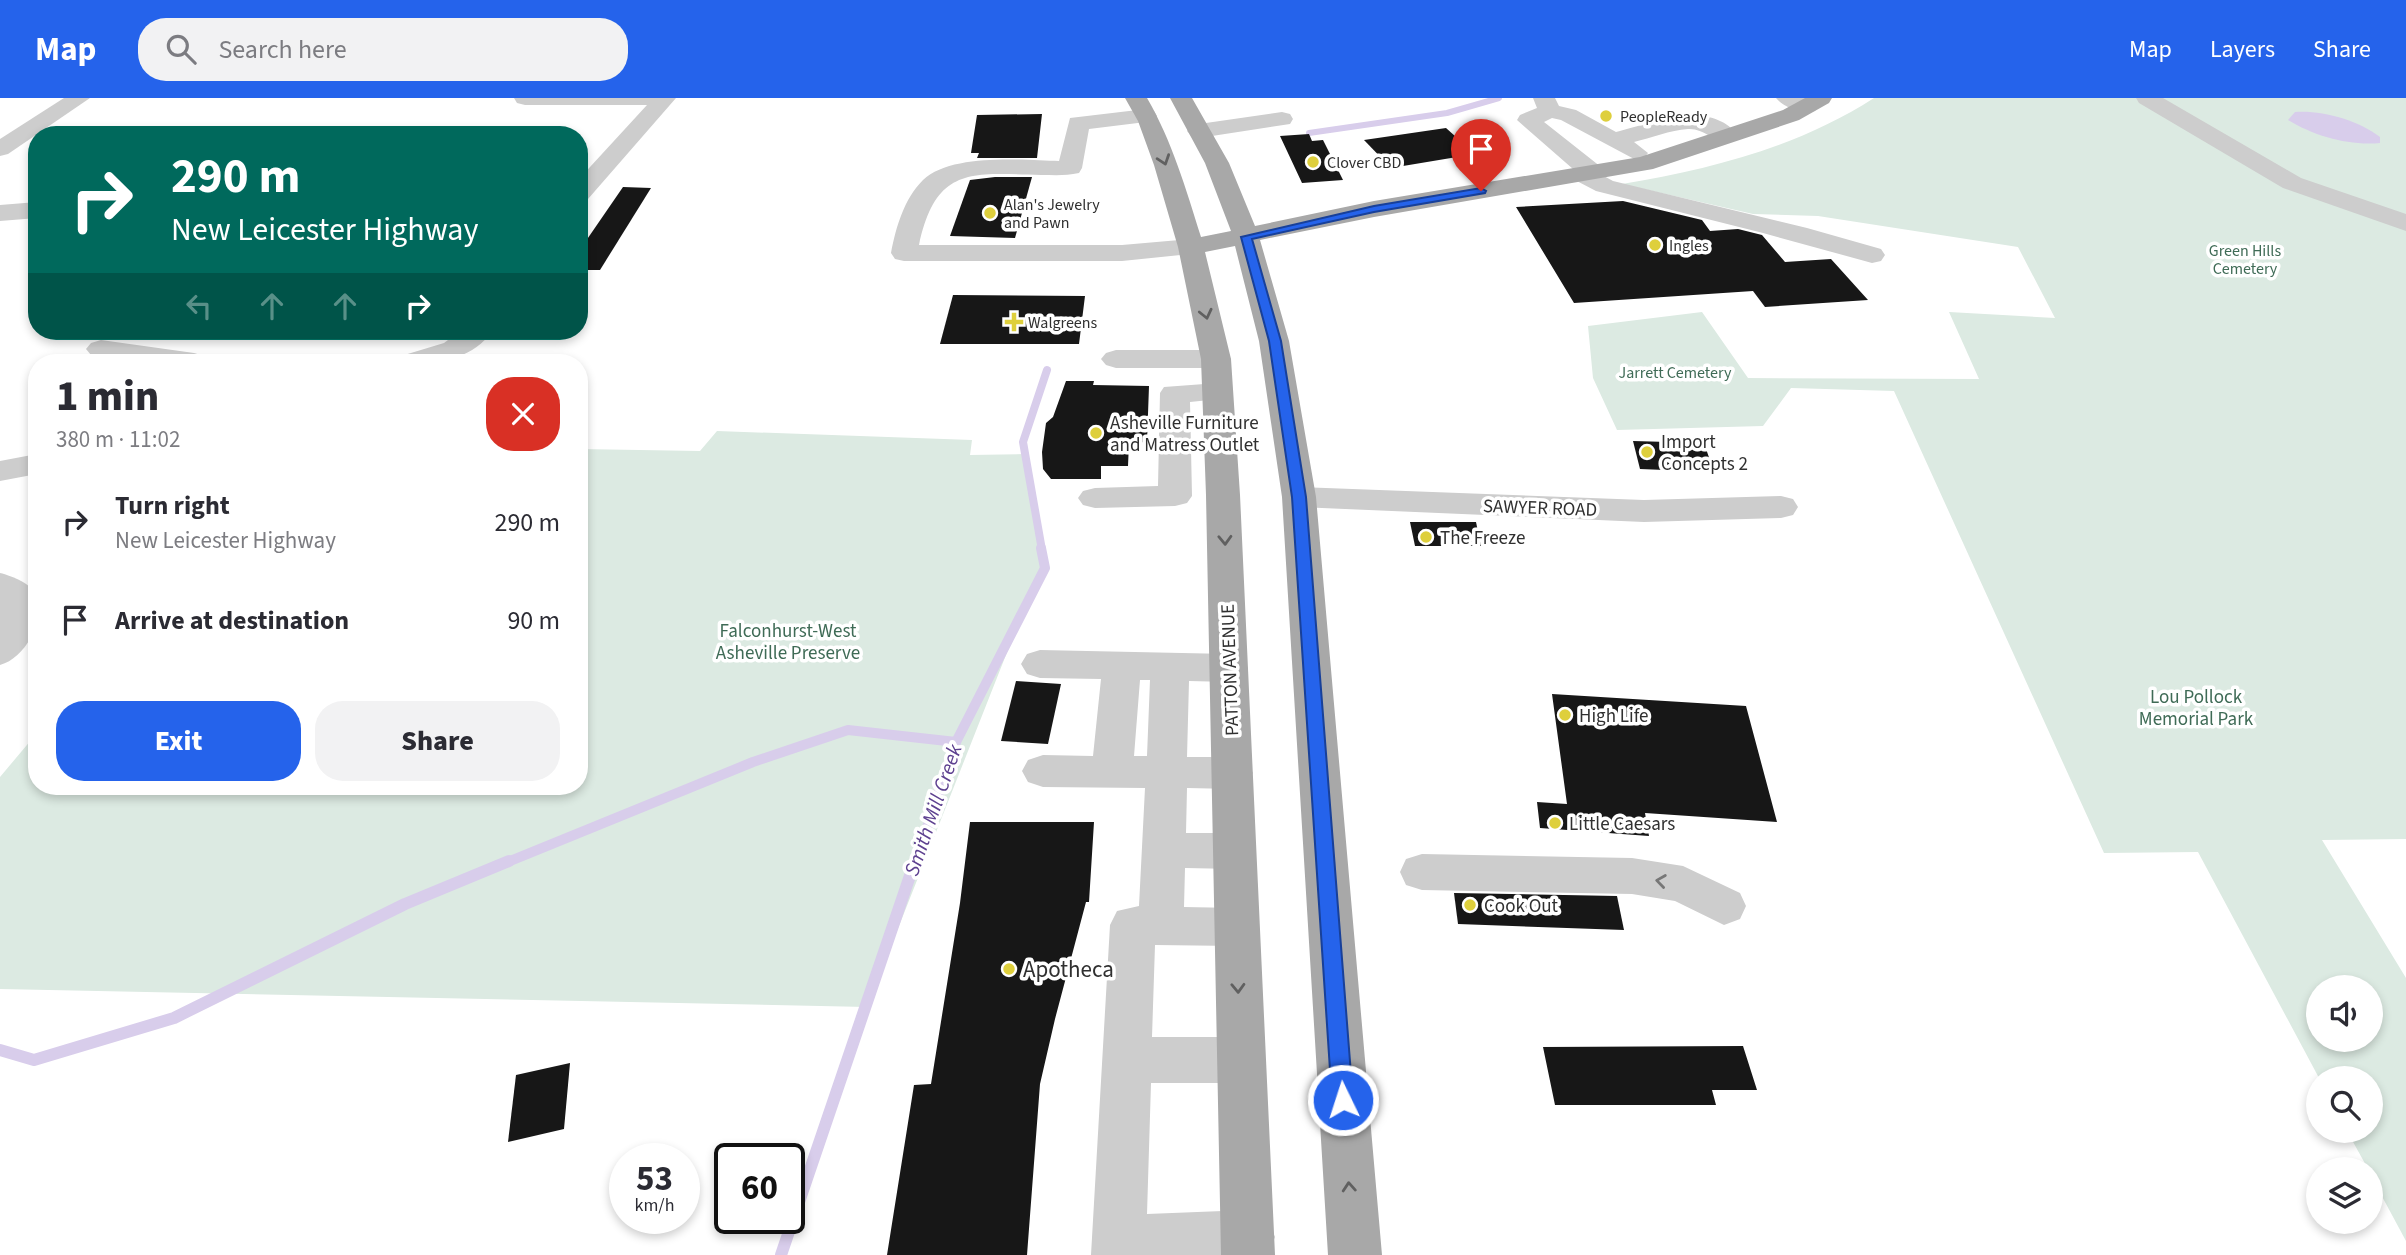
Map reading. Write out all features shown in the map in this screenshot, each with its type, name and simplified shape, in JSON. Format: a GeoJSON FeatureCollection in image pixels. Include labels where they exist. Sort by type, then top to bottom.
{"type":"FeatureCollection","features":[{"type":"Feature","properties":{"kind":"main road"},"geometry":{"type":"LineString","coordinates":[[1181,98],[1217,163],[1246,237],[1275,341],[1299,497],[1355,1255]]}},
{"type":"Feature","properties":{"kind":"main road"},"geometry":{"type":"LineString","coordinates":[[1191,247],[1374,209],[1649,162],[1713,118],[1756,126],[1791,115],[1805,101]]}},
{"type":"Feature","properties":{"kind":"main road","name":"PATTON AVENUE"},"geometry":{"type":"LineString","coordinates":[[1141,107],[1166,165],[1191,247],[1218,407],[1248,1246]]}},
{"type":"Feature","properties":{"kind":"street"},"geometry":{"type":"LineString","coordinates":[[36,126],[79,98]]}},
{"type":"Feature","properties":{"kind":"street"},"geometry":{"type":"LineString","coordinates":[[525,98],[665,98]]}},
{"type":"Feature","properties":{"kind":"street"},"geometry":{"type":"LineString","coordinates":[[588,184],[665,98]]}},
{"type":"Feature","properties":{"kind":"street"},"geometry":{"type":"LineString","coordinates":[[2147,98],[2292,183],[2406,223]]}},
{"type":"Feature","properties":{"kind":"street"},"geometry":{"type":"LineString","coordinates":[[1649,162],[1547,104],[1528,120],[1601,188],[1665,200],[1872,255]]}},
{"type":"Feature","properties":{"kind":"street"},"geometry":{"type":"LineString","coordinates":[[1141,107],[1077,123],[1070,168],[958,170],[934,182],[911,217],[904,253],[1122,253],[1191,247]]}},
{"type":"Feature","properties":{"kind":"street"},"geometry":{"type":"LineString","coordinates":[[1613,140],[1713,118]]}},
{"type":"Feature","properties":{"kind":"street"},"geometry":{"type":"LineString","coordinates":[[1199,131],[1282,119]]}},
{"type":"Feature","properties":{"kind":"street"},"geometry":{"type":"LineString","coordinates":[[0,149],[28,131]]}},
{"type":"Feature","properties":{"kind":"street"},"geometry":{"type":"LineString","coordinates":[[0,212],[28,210]]}},
{"type":"Feature","properties":{"kind":"street"},"geometry":{"type":"LineString","coordinates":[[111,340],[162,354]]}},
{"type":"Feature","properties":{"kind":"street"},"geometry":{"type":"LineString","coordinates":[[437,354],[454,349],[466,340]]}},
{"type":"Feature","properties":{"kind":"street"},"geometry":{"type":"LineString","coordinates":[[1116,359],[1218,407]]}},
{"type":"Feature","properties":{"kind":"street"},"geometry":{"type":"LineString","coordinates":[[1175,496],[1175,393],[1218,407]]}},
{"type":"Feature","properties":{"kind":"street"},"geometry":{"type":"LineString","coordinates":[[1175,456],[1218,407]]}},
{"type":"Feature","properties":{"kind":"street"},"geometry":{"type":"LineString","coordinates":[[0,471],[28,466]]}},
{"type":"Feature","properties":{"kind":"street"},"geometry":{"type":"LineString","coordinates":[[1095,498],[1223,495]]}},
{"type":"Feature","properties":{"kind":"street","name":"SAWYER ROAD"},"geometry":{"type":"LineString","coordinates":[[1299,497],[1644,511],[1781,508]]}},
{"type":"Feature","properties":{"kind":"street"},"geometry":{"type":"LineString","coordinates":[[0,585],[19,598],[16,632],[0,652]]}},
{"type":"Feature","properties":{"kind":"street"},"geometry":{"type":"LineString","coordinates":[[1040,663],[1229,668]]}},
{"type":"Feature","properties":{"kind":"street"},"geometry":{"type":"LineString","coordinates":[[1112,772],[1122,665]]}},
{"type":"Feature","properties":{"kind":"street"},"geometry":{"type":"LineString","coordinates":[[1161,926],[1170,667]]}},
{"type":"Feature","properties":{"kind":"street"},"geometry":{"type":"LineString","coordinates":[[1042,771],[1232,773]]}},
{"type":"Feature","properties":{"kind":"street"},"geometry":{"type":"LineString","coordinates":[[1164,850],[1234,851]]}},
{"type":"Feature","properties":{"kind":"street"},"geometry":{"type":"LineString","coordinates":[[1422,872],[1632,877],[1683,884],[1724,906]]}},
{"type":"Feature","properties":{"kind":"street"},"geometry":{"type":"LineString","coordinates":[[1236,927],[1133,925],[1118,1248],[1248,1246]]}},
{"type":"Feature","properties":{"kind":"street"},"geometry":{"type":"LineString","coordinates":[[1126,1060],[1241,1060]]}},
{"type":"Feature","properties":{"kind":"green space"},"geometry":{"type":"Polygon","coordinates":[[[1874,98],[2406,98],[2406,839],[2322,840],[2406,978],[2406,1241],[2383,1198],[2383,1157],[2361,1157],[2354,1143],[2383,1143],[2383,1066],[2313,1066],[2198,852],[2104,853],[1894,391],[1791,388],[1763,426],[1617,430],[1593,378],[1588,326],[1702,312],[1748,378],[1979,379],[1949,312],[2055,318],[2018,247],[1818,216],[1753,214],[1622,184],[1721,163],[1753,154],[1815,130],[1874,98]]]}},
{"type":"Feature","properties":{"kind":"green space","name":"Falconhurst-West Asheville Preserve"},"geometry":{"type":"Polygon","coordinates":[[[717,431],[972,440],[970,455],[1025,454],[1045,556],[867,1007],[0,989],[0,777],[28,744],[28,795],[588,795],[588,449],[700,451],[717,431]]]}},
{"type":"Feature","properties":{"kind":"shaded area"},"geometry":{"type":"Polygon","coordinates":[[[2295,112],[2317,113],[2351,121],[2380,137],[2380,143],[2344,141],[2309,131],[2288,120],[2295,112]]]}},
{"type":"Feature","properties":{"kind":"building"},"geometry":{"type":"Polygon","coordinates":[[[1042,114],[1037,158],[977,158],[979,153],[971,153],[977,115],[1042,114]]]}},
{"type":"Feature","properties":{"kind":"building"},"geometry":{"type":"Polygon","coordinates":[[[1446,128],[1475,154],[1391,168],[1364,140],[1446,128]]]}},
{"type":"Feature","properties":{"kind":"building","name":"Clover CBD"},"geometry":{"type":"Polygon","coordinates":[[[1309,134],[1312,141],[1323,140],[1343,180],[1302,183],[1280,136],[1309,134]]]}},
{"type":"Feature","properties":{"kind":"building","name":"Alan's Jewelry and Pawn"},"geometry":{"type":"Polygon","coordinates":[[[1032,177],[1015,238],[950,236],[970,180],[1032,177]]]}},
{"type":"Feature","properties":{"kind":"building"},"geometry":{"type":"Polygon","coordinates":[[[623,187],[651,188],[600,270],[588,270],[588,238],[623,187]]]}},
{"type":"Feature","properties":{"kind":"building","name":"Ingles"},"geometry":{"type":"Polygon","coordinates":[[[1623,201],[1702,220],[1710,231],[1738,229],[1762,235],[1785,262],[1831,259],[1868,300],[1765,307],[1753,291],[1574,303],[1516,207],[1623,201]]]}},
{"type":"Feature","properties":{"kind":"building","name":"Walgreens"},"geometry":{"type":"Polygon","coordinates":[[[953,295],[1085,296],[1079,344],[940,344],[953,295]]]}},
{"type":"Feature","properties":{"kind":"building","name":"Asheville Furniture and Matress Outlet"},"geometry":{"type":"Polygon","coordinates":[[[1066,381],[1094,381],[1093,385],[1149,386],[1147,442],[1129,443],[1128,466],[1101,466],[1101,479],[1051,479],[1043,469],[1042,452],[1046,423],[1053,417],[1066,381]]]}},
{"type":"Feature","properties":{"kind":"building","name":"Import Concepts 2"},"geometry":{"type":"Polygon","coordinates":[[[1633,441],[1704,443],[1714,472],[1640,469],[1633,441]]]}},
{"type":"Feature","properties":{"kind":"building"},"geometry":{"type":"Polygon","coordinates":[[[1410,522],[1476,522],[1481,546],[1415,546],[1410,522]]]}},
{"type":"Feature","properties":{"kind":"building"},"geometry":{"type":"Polygon","coordinates":[[[1016,681],[1061,684],[1048,744],[1001,741],[1016,681]]]}},
{"type":"Feature","properties":{"kind":"building"},"geometry":{"type":"Polygon","coordinates":[[[1552,694],[1746,706],[1777,822],[1645,813],[1649,836],[1540,828],[1537,802],[1567,804],[1552,694]]]}},
{"type":"Feature","properties":{"kind":"building"},"geometry":{"type":"Polygon","coordinates":[[[970,822],[1094,822],[1089,902],[1086,902],[1040,1084],[1027,1255],[887,1255],[914,1085],[931,1084],[970,822]]]}},
{"type":"Feature","properties":{"kind":"building"},"geometry":{"type":"Polygon","coordinates":[[[1454,893],[1617,896],[1624,930],[1458,924],[1454,893]]]}},
{"type":"Feature","properties":{"kind":"building"},"geometry":{"type":"Polygon","coordinates":[[[1743,1046],[1757,1090],[1712,1090],[1716,1105],[1555,1105],[1543,1047],[1743,1046]]]}},
{"type":"Feature","properties":{"kind":"building"},"geometry":{"type":"Polygon","coordinates":[[[570,1063],[564,1129],[508,1142],[516,1075],[570,1063]]]}},
{"type":"Feature","properties":{"kind":"waterway","name":"Smith Mill Creek"},"geometry":{"type":"LineString","coordinates":[[1309,133],[1447,113],[1499,98]]}},
{"type":"Feature","properties":{"kind":"waterway","name":"Smith Mill Creek"},"geometry":{"type":"LineString","coordinates":[[1042,550],[1023,442],[1047,370]]}},
{"type":"Feature","properties":{"kind":"waterway","name":"Smith Mill Creek"},"geometry":{"type":"LineString","coordinates":[[956,742],[1045,568],[1041,548]]}},
{"type":"Feature","properties":{"kind":"waterway"},"geometry":{"type":"LineString","coordinates":[[505,863],[753,762],[848,730],[956,742]]}},
{"type":"Feature","properties":{"kind":"waterway","name":"Smith Mill Creek"},"geometry":{"type":"LineString","coordinates":[[915,863],[956,742]]}},
{"type":"Feature","properties":{"kind":"waterway"},"geometry":{"type":"LineString","coordinates":[[0,1050],[34,1060],[174,1018],[405,904],[509,861]]}},
{"type":"Feature","properties":{"kind":"waterway","name":"Smith Mill Creek"},"geometry":{"type":"LineString","coordinates":[[781,1255],[915,861]]}},
{"type":"Feature","properties":{"kind":"place","name":"PeopleReady"},"geometry":{"type":"Point","coordinates":[1606,116]}},
{"type":"Feature","properties":{"kind":"place","name":"Clover CBD"},"geometry":{"type":"Point","coordinates":[1313,162]}},
{"type":"Feature","properties":{"kind":"place","name":"Alan's Jewelry and Pawn"},"geometry":{"type":"Point","coordinates":[990,213]}},
{"type":"Feature","properties":{"kind":"place","name":"Ingles"},"geometry":{"type":"Point","coordinates":[1655,245]}},
{"type":"Feature","properties":{"kind":"place","name":"Walgreens"},"geometry":{"type":"Point","coordinates":[1014,322]}},
{"type":"Feature","properties":{"kind":"place","name":"Asheville Furniture and Matress Outlet"},"geometry":{"type":"Point","coordinates":[1096,433]}},
{"type":"Feature","properties":{"kind":"place","name":"Import Concepts 2"},"geometry":{"type":"Point","coordinates":[1647,452]}},
{"type":"Feature","properties":{"kind":"place","name":"The Freeze"},"geometry":{"type":"Point","coordinates":[1426,537]}},
{"type":"Feature","properties":{"kind":"place","name":"High Life"},"geometry":{"type":"Point","coordinates":[1565,715]}},
{"type":"Feature","properties":{"kind":"place","name":"Little Caesars"},"geometry":{"type":"Point","coordinates":[1555,823]}},
{"type":"Feature","properties":{"kind":"place","name":"Cook Out"},"geometry":{"type":"Point","coordinates":[1470,905]}},
{"type":"Feature","properties":{"kind":"place","name":"Apotheca"},"geometry":{"type":"Point","coordinates":[1009,969]}},
{"type":"Feature","properties":{"kind":"route"},"geometry":{"type":"LineString","coordinates":[[1343,1100],[1299,497],[1275,341],[1246,237],[1374,209],[1481,191]]}},
{"type":"Feature","properties":{"kind":"park label","name":"Green Hills Cemetery"},"geometry":{"type":"Point","coordinates":[2245,259]}},
{"type":"Feature","properties":{"kind":"park label","name":"Jarrett Cemetery"},"geometry":{"type":"Point","coordinates":[1675,372]}},
{"type":"Feature","properties":{"kind":"park label","name":"Lou Pollock Memorial Park"},"geometry":{"type":"Point","coordinates":[2196,707]}}]}
